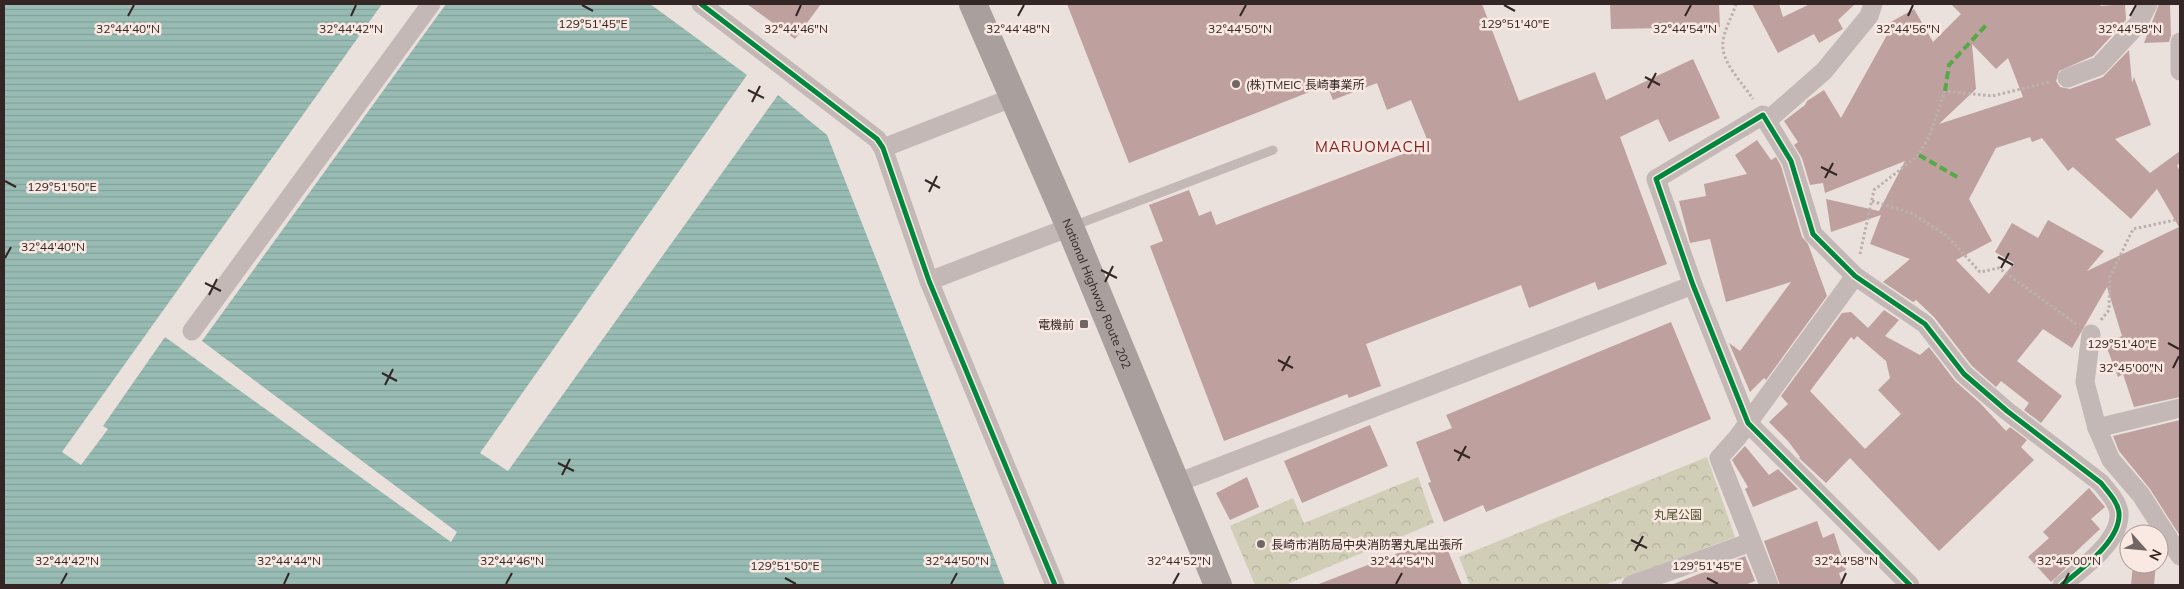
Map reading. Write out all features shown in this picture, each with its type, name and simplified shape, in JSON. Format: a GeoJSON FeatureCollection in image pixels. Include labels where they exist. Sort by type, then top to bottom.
{"type":"FeatureCollection","features":[{"type":"Feature","properties":{"kind":"highway","name":"National Highway Route 202"},"geometry":{"type":"LineString","coordinates":[[973,4],[1070,227],[1218,585]]}},
{"type":"Feature","properties":{"kind":"street"},"geometry":{"type":"LineString","coordinates":[[192,331],[431,4]]}},
{"type":"Feature","properties":{"kind":"street"},"geometry":{"type":"LineString","coordinates":[[701,4],[877,139],[883,148],[929,281],[1056,585]]}},
{"type":"Feature","properties":{"kind":"street"},"geometry":{"type":"LineString","coordinates":[[1873,4],[1868,16],[1824,71],[1766,117],[1656,179],[1692,285],[1748,423],[1908,585]]}},
{"type":"Feature","properties":{"kind":"street"},"geometry":{"type":"LineString","coordinates":[[2067,78],[2099,66],[2138,24],[2148,4]]}},
{"type":"Feature","properties":{"kind":"street"},"geometry":{"type":"LineString","coordinates":[[2180,42],[2180,71]]}},
{"type":"Feature","properties":{"kind":"street"},"geometry":{"type":"LineString","coordinates":[[883,148],[1014,97]]}},
{"type":"Feature","properties":{"kind":"street"},"geometry":{"type":"LineString","coordinates":[[1766,117],[1791,162],[1813,234],[1855,276],[1925,324],[1964,374],[2006,411],[2101,483],[2112,498],[2119,514],[2113,535],[2106,546],[2062,585]]}},
{"type":"Feature","properties":{"kind":"street"},"geometry":{"type":"LineString","coordinates":[[929,281],[1070,227]]}},
{"type":"Feature","properties":{"kind":"street"},"geometry":{"type":"LineString","coordinates":[[1769,585],[1719,458],[1748,423],[1855,276]]}},
{"type":"Feature","properties":{"kind":"street"},"geometry":{"type":"LineString","coordinates":[[1177,483],[1692,285]]}},
{"type":"Feature","properties":{"kind":"street"},"geometry":{"type":"LineString","coordinates":[[2091,334],[2085,382],[2097,428],[2110,460],[2141,494],[2180,556]]}},
{"type":"Feature","properties":{"kind":"street"},"geometry":{"type":"LineString","coordinates":[[2097,428],[2180,408]]}},
{"type":"Feature","properties":{"kind":"street"},"geometry":{"type":"LineString","coordinates":[[1631,585],[1751,542]]}},
{"type":"Feature","properties":{"kind":"lane"},"geometry":{"type":"LineString","coordinates":[[1070,227],[1273,150]]}},
{"type":"Feature","properties":{"kind":"path"},"geometry":{"type":"LineString","coordinates":[[1736,4],[1725,35],[1723,50],[1729,64],[1766,117]]}},
{"type":"Feature","properties":{"kind":"path"},"geometry":{"type":"LineString","coordinates":[[1865,234],[1874,190],[1919,155],[1930,134],[1945,91],[1992,96],[2067,78]]}},
{"type":"Feature","properties":{"kind":"path"},"geometry":{"type":"LineString","coordinates":[[1872,202],[1911,212],[1946,235],[1980,272],[1999,268],[2091,334],[2109,310],[2110,277],[2133,229],[2180,219]]}},
{"type":"Feature","properties":{"kind":"green space","name":"丸尾公園"},"geometry":{"type":"Polygon","coordinates":[[[1707,457],[1735,537],[1604,585],[1470,585],[1459,557],[1707,457]]]}},
{"type":"Feature","properties":{"kind":"green space"},"geometry":{"type":"Polygon","coordinates":[[[1418,477],[1434,523],[1285,585],[1255,585],[1230,526],[1293,498],[1304,523],[1418,477]]]}},
{"type":"Feature","properties":{"kind":"water"},"geometry":{"type":"Polygon","coordinates":[[[4,4],[382,4],[62,452],[81,465],[108,429],[103,426],[165,337],[451,542],[457,532],[202,341],[446,4],[650,4],[747,75],[480,453],[508,471],[778,95],[827,135],[1005,585],[4,585],[4,4]]]}},
{"type":"Feature","properties":{"kind":"building"},"geometry":{"type":"Polygon","coordinates":[[[747,4],[821,4],[795,39],[747,4]]]}},
{"type":"Feature","properties":{"kind":"building"},"geometry":{"type":"Polygon","coordinates":[[[1067,4],[1482,4],[1519,101],[1595,72],[1606,100],[1693,59],[1720,118],[1669,142],[1658,119],[1620,137],[1667,264],[1598,290],[1595,282],[1529,308],[1521,285],[1366,344],[1381,386],[1349,398],[1347,394],[1224,441],[1150,246],[1163,241],[1149,205],[1189,190],[1199,216],[1211,211],[1216,225],[1429,144],[1411,100],[1387,110],[1377,83],[1333,100],[1327,85],[1129,163],[1067,4]]]}},
{"type":"Feature","properties":{"kind":"building"},"geometry":{"type":"Polygon","coordinates":[[[1610,4],[1719,4],[1720,27],[1611,29],[1610,4]]]}},
{"type":"Feature","properties":{"kind":"building"},"geometry":{"type":"Polygon","coordinates":[[[1752,4],[1779,4],[1783,17],[1810,4],[1855,4],[1838,20],[1843,29],[1819,43],[1814,34],[1778,53],[1752,4]]]}},
{"type":"Feature","properties":{"kind":"building"},"geometry":{"type":"Polygon","coordinates":[[[1951,4],[2099,4],[2101,6],[2125,4],[2126,20],[2093,56],[2059,71],[2056,81],[2060,87],[2070,89],[2103,77],[2129,50],[2132,83],[2134,77],[2151,125],[2115,139],[2150,173],[2180,151],[2180,162],[2177,166],[2180,171],[2180,397],[2134,407],[2123,374],[2118,377],[2105,343],[2122,336],[2107,287],[2072,348],[2043,329],[2017,361],[2062,396],[2041,423],[2024,410],[2029,403],[2001,381],[1996,387],[1972,366],[1934,317],[1916,300],[1913,302],[1883,282],[1910,259],[1870,244],[1881,215],[1831,232],[1826,199],[1879,211],[1905,161],[1825,193],[1823,183],[1810,185],[1802,158],[1794,145],[1798,142],[1784,121],[1805,105],[1807,101],[1824,90],[1841,118],[1892,26],[1889,23],[1914,9],[1933,42],[1961,14],[1951,4]],[[1972,44],[1976,89],[1939,124],[2023,97],[2008,58],[1996,69],[1972,44]],[[2030,137],[1996,148],[1969,199],[1992,241],[1956,260],[1989,294],[2014,263],[1995,252],[2012,223],[2038,238],[2048,220],[2104,251],[2087,271],[2179,227],[2157,189],[2131,219],[2073,167],[2068,171],[2042,138],[2032,142],[2030,137]]]}},
{"type":"Feature","properties":{"kind":"building"},"geometry":{"type":"Polygon","coordinates":[[[2159,4],[2170,4],[2171,35],[2169,42],[2144,43],[2159,4]]]}},
{"type":"Feature","properties":{"kind":"building"},"geometry":{"type":"Polygon","coordinates":[[[1757,140],[1771,160],[1776,157],[1781,166],[1802,237],[1808,244],[1827,296],[1766,380],[1764,378],[1750,392],[1729,343],[1740,351],[1791,282],[1726,302],[1710,239],[1690,243],[1679,201],[1706,196],[1704,184],[1747,174],[1735,155],[1757,140]]]}},
{"type":"Feature","properties":{"kind":"building"},"geometry":{"type":"Polygon","coordinates":[[[1884,310],[1899,320],[1885,336],[1920,355],[1929,347],[1955,381],[1980,403],[2006,431],[2010,427],[2027,440],[2021,447],[2034,460],[1939,551],[1850,458],[1826,483],[1799,458],[1788,441],[1769,422],[1788,404],[1781,396],[1842,313],[1851,312],[1868,328],[1884,310]],[[1857,336],[1854,340],[1851,337],[1810,391],[1865,449],[1901,414],[1878,390],[1890,378],[1886,361],[1857,336]]]}},
{"type":"Feature","properties":{"kind":"building"},"geometry":{"type":"Polygon","coordinates":[[[1671,322],[1711,419],[1486,512],[1483,505],[1444,522],[1428,483],[1431,482],[1416,442],[1452,428],[1446,415],[1671,322]]]}},
{"type":"Feature","properties":{"kind":"building"},"geometry":{"type":"Polygon","coordinates":[[[2180,420],[2180,536],[2150,489],[2119,451],[2113,436],[2180,420]]]}},
{"type":"Feature","properties":{"kind":"building"},"geometry":{"type":"Polygon","coordinates":[[[1370,425],[1388,466],[1302,503],[1284,461],[1370,425]]]}},
{"type":"Feature","properties":{"kind":"building"},"geometry":{"type":"Polygon","coordinates":[[[1745,446],[1769,475],[1778,469],[1798,489],[1753,507],[1745,489],[1748,487],[1732,460],[1745,446]]]}},
{"type":"Feature","properties":{"kind":"building"},"geometry":{"type":"Polygon","coordinates":[[[1247,477],[1259,507],[1230,520],[1216,493],[1247,477]]]}},
{"type":"Feature","properties":{"kind":"building"},"geometry":{"type":"Polygon","coordinates":[[[2089,488],[2105,507],[2091,519],[2100,529],[2067,560],[2070,564],[2051,582],[2028,557],[2049,538],[2043,532],[2089,488]]]}},
{"type":"Feature","properties":{"kind":"building"},"geometry":{"type":"Polygon","coordinates":[[[1817,521],[1823,538],[1834,533],[1846,570],[1839,573],[1843,585],[1780,585],[1764,541],[1817,521]]]}},
{"type":"Feature","properties":{"kind":"building"},"geometry":{"type":"Polygon","coordinates":[[[1442,536],[1462,585],[1319,585],[1319,584],[1442,536]]]}},
{"type":"Feature","properties":{"kind":"building"},"geometry":{"type":"Polygon","coordinates":[[[1745,556],[1755,581],[1745,585],[1671,585],[1745,556]]]}},
{"type":"Feature","properties":{"kind":"building"},"geometry":{"type":"Polygon","coordinates":[[[2132,574],[2155,574],[2154,585],[2131,585],[2132,574]]]}},
{"type":"Feature","properties":{"kind":"marked path"},"geometry":{"type":"LineString","coordinates":[[1945,91],[1949,65],[1988,23]]}},
{"type":"Feature","properties":{"kind":"marked path"},"geometry":{"type":"LineString","coordinates":[[1919,155],[1959,178]]}},
{"type":"Feature","properties":{"kind":"cycle path"},"geometry":{"type":"LineString","coordinates":[[701,4],[877,139],[883,148],[929,281],[1055,585]]}},
{"type":"Feature","properties":{"kind":"cycle path"},"geometry":{"type":"LineString","coordinates":[[1910,585],[1748,423],[1693,285],[1656,179],[1763,115],[1791,161],[1813,234],[1855,276],[1925,324],[1964,374],[2007,411],[2101,483],[2115,501],[2119,513],[2114,534],[2089,563],[2062,585]]}},
{"type":"Feature","properties":{"kind":"place","name":"(株)TMEIC 長崎事業所"},"geometry":{"type":"Point","coordinates":[1236,84]}},
{"type":"Feature","properties":{"kind":"place","name":"電機前"},"geometry":{"type":"Point","coordinates":[1084,324]}},
{"type":"Feature","properties":{"kind":"place","name":"長崎市消防局中央消防署丸尾出張所"},"geometry":{"type":"Point","coordinates":[1261,544]}},
{"type":"Feature","properties":{"kind":"district","name":"MARUOMACHI"},"geometry":{"type":"Point","coordinates":[1373,146]}}]}
